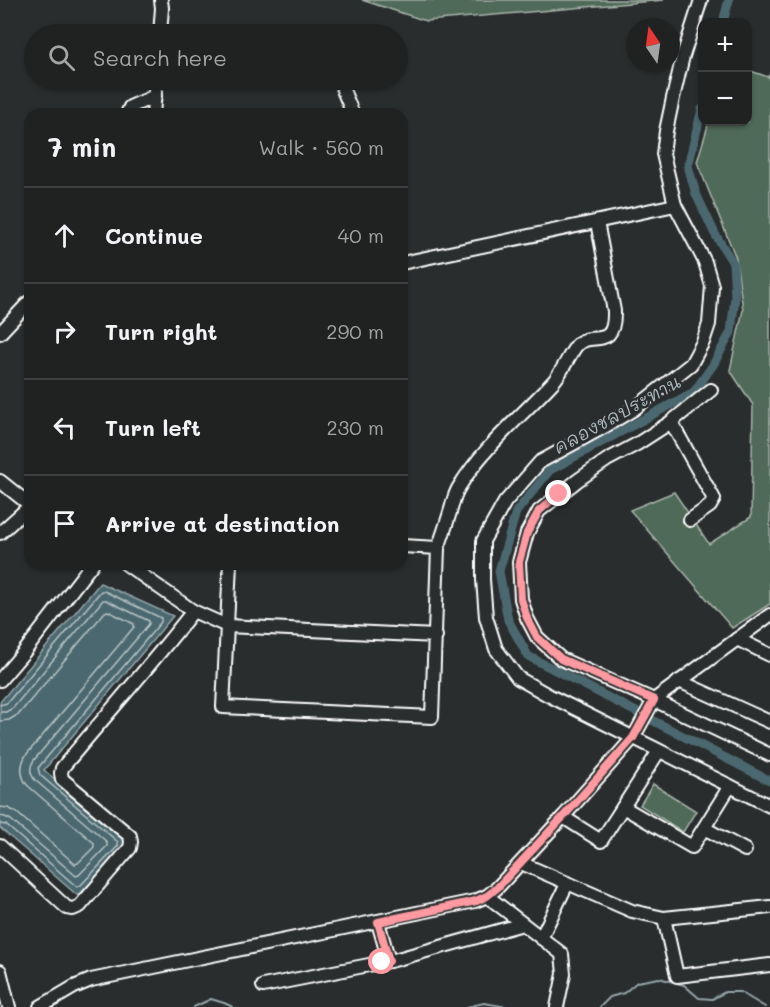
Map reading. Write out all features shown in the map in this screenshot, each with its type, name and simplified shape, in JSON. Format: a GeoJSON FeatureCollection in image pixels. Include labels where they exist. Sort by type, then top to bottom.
{"type":"FeatureCollection","features":[{"type":"Feature","properties":{"kind":"street"},"geometry":{"type":"LineString","coordinates":[[158,0],[162,8],[161,24]]}},
{"type":"Feature","properties":{"kind":"street"},"geometry":{"type":"LineString","coordinates":[[701,0],[683,56],[663,154],[675,205],[705,262],[712,286],[709,324],[703,342],[691,364],[634,409],[540,462],[505,502],[483,541],[486,617],[496,649],[518,678],[770,806]]}},
{"type":"Feature","properties":{"kind":"street"},"geometry":{"type":"LineString","coordinates":[[153,108],[155,90]]}},
{"type":"Feature","properties":{"kind":"street"},"geometry":{"type":"LineString","coordinates":[[343,90],[350,108]]}},
{"type":"Feature","properties":{"kind":"street"},"geometry":{"type":"LineString","coordinates":[[130,108],[154,96]]}},
{"type":"Feature","properties":{"kind":"street"},"geometry":{"type":"LineString","coordinates":[[408,262],[675,205]]}},
{"type":"Feature","properties":{"kind":"street"},"geometry":{"type":"LineString","coordinates":[[230,570],[223,707],[432,717],[438,548],[458,489],[492,444],[554,381],[578,344],[586,340],[602,338],[611,332],[614,325],[614,311],[597,222]]}},
{"type":"Feature","properties":{"kind":"street"},"geometry":{"type":"LineString","coordinates":[[0,333],[24,307]]}},
{"type":"Feature","properties":{"kind":"street"},"geometry":{"type":"LineString","coordinates":[[711,390],[671,422],[638,444],[607,460],[539,511],[527,533],[519,562],[521,599],[527,618],[537,637],[561,659],[770,755]]}},
{"type":"Feature","properties":{"kind":"street"},"geometry":{"type":"LineString","coordinates":[[671,422],[714,499],[710,506],[690,520]]}},
{"type":"Feature","properties":{"kind":"street"},"geometry":{"type":"LineString","coordinates":[[0,481],[24,501]]}},
{"type":"Feature","properties":{"kind":"street"},"geometry":{"type":"LineString","coordinates":[[0,532],[24,511]]}},
{"type":"Feature","properties":{"kind":"street"},"geometry":{"type":"LineString","coordinates":[[408,546],[438,548]]}},
{"type":"Feature","properties":{"kind":"street"},"geometry":{"type":"LineString","coordinates":[[0,680],[87,570]]}},
{"type":"Feature","properties":{"kind":"street"},"geometry":{"type":"LineString","coordinates":[[135,570],[193,610],[227,626],[436,636]]}},
{"type":"Feature","properties":{"kind":"street"},"geometry":{"type":"LineString","coordinates":[[0,846],[67,908],[73,909],[80,906],[130,848],[132,842],[130,836],[62,778],[62,768],[165,647],[193,610]]}},
{"type":"Feature","properties":{"kind":"street"},"geometry":{"type":"LineString","coordinates":[[40,1007],[74,987],[92,980],[378,922],[476,901],[487,896],[521,863],[633,738],[654,700],[770,615]]}},
{"type":"Feature","properties":{"kind":"street"},"geometry":{"type":"LineString","coordinates":[[737,639],[770,655]]}},
{"type":"Feature","properties":{"kind":"street"},"geometry":{"type":"LineString","coordinates":[[679,681],[770,722]]}},
{"type":"Feature","properties":{"kind":"street"},"geometry":{"type":"LineString","coordinates":[[563,817],[601,841],[659,751]]}},
{"type":"Feature","properties":{"kind":"street"},"geometry":{"type":"LineString","coordinates":[[623,807],[692,847],[730,786]]}},
{"type":"Feature","properties":{"kind":"street"},"geometry":{"type":"LineString","coordinates":[[704,828],[745,850]]}},
{"type":"Feature","properties":{"kind":"street"},"geometry":{"type":"LineString","coordinates":[[521,863],[632,911],[664,918],[770,908]]}},
{"type":"Feature","properties":{"kind":"street"},"geometry":{"type":"LineString","coordinates":[[541,938],[567,884]]}},
{"type":"Feature","properties":{"kind":"street"},"geometry":{"type":"LineString","coordinates":[[487,896],[562,954],[564,974],[557,1007]]}},
{"type":"Feature","properties":{"kind":"street"},"geometry":{"type":"LineString","coordinates":[[664,918],[677,976],[770,965]]}},
{"type":"Feature","properties":{"kind":"street"},"geometry":{"type":"LineString","coordinates":[[378,922],[389,961]]}},
{"type":"Feature","properties":{"kind":"street"},"geometry":{"type":"LineString","coordinates":[[263,986],[389,961],[523,924]]}},
{"type":"Feature","properties":{"kind":"street"},"geometry":{"type":"LineString","coordinates":[[0,971],[9,1007]]}},
{"type":"Feature","properties":{"kind":"green space"},"geometry":{"type":"Polygon","coordinates":[[[362,0],[664,0],[426,21],[362,0]]]}},
{"type":"Feature","properties":{"kind":"green space"},"geometry":{"type":"Polygon","coordinates":[[[752,71],[768,77],[770,74],[770,604],[732,628],[630,510],[674,492],[709,544],[751,517],[753,405],[730,370],[743,310],[736,258],[697,162],[708,126],[752,126],[752,71]]]}},
{"type":"Feature","properties":{"kind":"green space"},"geometry":{"type":"Polygon","coordinates":[[[653,784],[696,811],[683,832],[640,805],[653,784]]]}},
{"type":"Feature","properties":{"kind":"water"},"geometry":{"type":"Polygon","coordinates":[[[100,583],[173,616],[44,770],[129,843],[78,896],[0,828],[0,702],[100,583]]]}},
{"type":"Feature","properties":{"kind":"waterway","name":"คลองชลประทาน"},"geometry":{"type":"LineString","coordinates":[[724,18],[729,0]]}},
{"type":"Feature","properties":{"kind":"waterway","name":"คลองชลประทาน"},"geometry":{"type":"LineString","coordinates":[[698,125],[688,166],[696,194],[715,234],[733,263],[735,297],[731,332],[713,365],[694,392],[550,470],[516,512],[499,571],[508,620],[528,656],[770,781]]}},
{"type":"Feature","properties":{"kind":"waterway"},"geometry":{"type":"LineString","coordinates":[[600,1007],[610,997],[624,993],[637,982],[659,978],[684,985],[699,998],[712,999],[725,992],[740,992],[765,1007]]}},
{"type":"Feature","properties":{"kind":"waterway"},"geometry":{"type":"LineString","coordinates":[[194,1007],[211,999],[233,1007]]}},
{"type":"Feature","properties":{"kind":"waterway"},"geometry":{"type":"LineString","coordinates":[[467,1007],[484,1003],[507,1007]]}},
{"type":"Feature","properties":{"kind":"route"},"geometry":{"type":"LineString","coordinates":[[382,962],[389,961],[378,922],[476,901],[497,888],[633,738],[654,700],[561,659],[537,637],[527,618],[521,599],[519,562],[527,533],[539,511],[559,494]]}}]}
